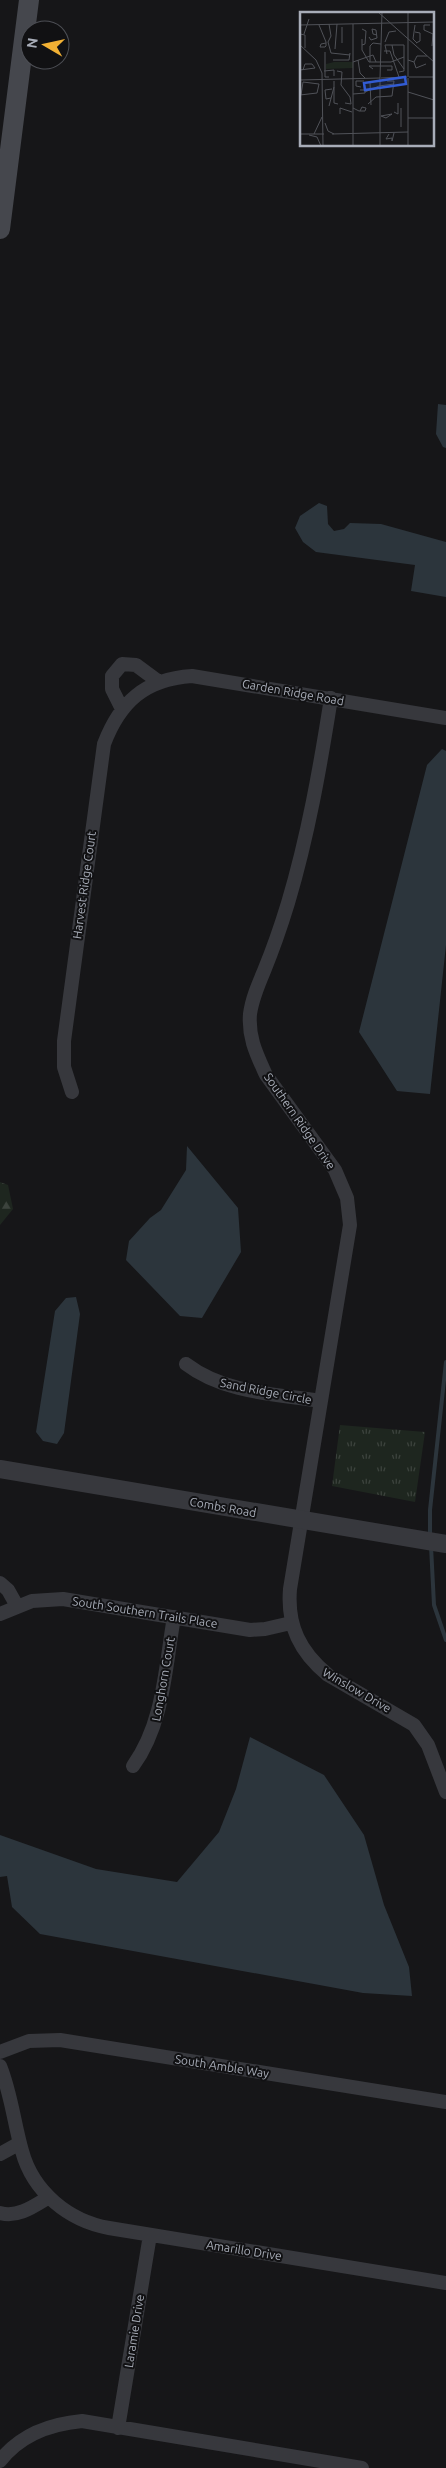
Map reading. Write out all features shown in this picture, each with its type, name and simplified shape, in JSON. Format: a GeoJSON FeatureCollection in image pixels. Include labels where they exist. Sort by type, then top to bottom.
{"type":"FeatureCollection","features":[{"type":"Feature","properties":{"kind":"main road"},"geometry":{"type":"LineString","coordinates":[[0,229],[30,0]]}},
{"type":"Feature","properties":{"kind":"street"},"geometry":{"type":"LineString","coordinates":[[122,709],[115,698],[112,682],[112,676],[122,664],[136,665],[159,682]]}},
{"type":"Feature","properties":{"kind":"street","name":"Garden Ridge Road"},"geometry":{"type":"LineString","coordinates":[[141,692],[159,682],[185,676],[202,677],[446,718]]}},
{"type":"Feature","properties":{"kind":"street","name":"Harvest Ridge Court"},"geometry":{"type":"LineString","coordinates":[[72,1092],[64,1067],[64,1041],[104,744],[108,730],[122,709],[141,692]]}},
{"type":"Feature","properties":{"kind":"street","name":"Southern Ridge Drive"},"geometry":{"type":"LineString","coordinates":[[302,1520],[350,1225],[349,1206],[335,1170],[258,1060],[251,1038],[250,1015],[253,998],[276,938],[302,856],[331,698]]}},
{"type":"Feature","properties":{"kind":"street","name":"Sand Ridge Circle"},"geometry":{"type":"LineString","coordinates":[[186,1364],[195,1371],[225,1385],[321,1401]]}},
{"type":"Feature","properties":{"kind":"street","name":"Combs Road"},"geometry":{"type":"LineString","coordinates":[[0,1469],[446,1544]]}},
{"type":"Feature","properties":{"kind":"street","name":"Winslow Drive"},"geometry":{"type":"LineString","coordinates":[[302,1520],[290,1589],[292,1623],[298,1642],[315,1664],[328,1675],[414,1725],[428,1746],[446,1792]]}},
{"type":"Feature","properties":{"kind":"street"},"geometry":{"type":"LineString","coordinates":[[0,1583],[8,1590],[17,1606]]}},
{"type":"Feature","properties":{"kind":"street","name":"South Southern Trails Place"},"geometry":{"type":"LineString","coordinates":[[0,1614],[17,1606],[41,1600],[63,1599],[250,1630],[292,1623]]}},
{"type":"Feature","properties":{"kind":"street","name":"Longhorn Court"},"geometry":{"type":"LineString","coordinates":[[133,1766],[144,1751],[156,1720],[174,1617]]}},
{"type":"Feature","properties":{"kind":"street","name":"South Amble Way"},"geometry":{"type":"LineString","coordinates":[[0,2052],[29,2041],[60,2040],[446,2102]]}},
{"type":"Feature","properties":{"kind":"street","name":"Amarillo Drive"},"geometry":{"type":"LineString","coordinates":[[0,2066],[20,2143],[30,2171],[49,2198],[64,2211],[88,2223],[150,2235],[446,2283]]}},
{"type":"Feature","properties":{"kind":"street"},"geometry":{"type":"LineString","coordinates":[[0,2154],[20,2143]]}},
{"type":"Feature","properties":{"kind":"street"},"geometry":{"type":"LineString","coordinates":[[0,2213],[22,2212],[49,2198]]}},
{"type":"Feature","properties":{"kind":"street","name":"Laramie Drive"},"geometry":{"type":"LineString","coordinates":[[118,2428],[150,2235]]}},
{"type":"Feature","properties":{"kind":"street"},"geometry":{"type":"LineString","coordinates":[[0,2461],[7,2452],[29,2436],[57,2424],[82,2421],[362,2468]]}},
{"type":"Feature","properties":{"kind":"green space"},"geometry":{"type":"Polygon","coordinates":[[[0,1182],[8,1185],[13,1209],[0,1225],[0,1182]]]}},
{"type":"Feature","properties":{"kind":"green space"},"geometry":{"type":"Polygon","coordinates":[[[340,1425],[425,1432],[415,1502],[332,1486],[340,1425]]]}},
{"type":"Feature","properties":{"kind":"shaded area"},"geometry":{"type":"Polygon","coordinates":[[[438,404],[446,405],[446,448],[443,447],[436,434],[438,404]]]}},
{"type":"Feature","properties":{"kind":"shaded area"},"geometry":{"type":"Polygon","coordinates":[[[319,503],[327,506],[328,524],[334,531],[344,529],[350,523],[381,524],[446,542],[446,597],[411,591],[415,565],[316,552],[303,542],[295,528],[300,516],[319,503]]]}},
{"type":"Feature","properties":{"kind":"shaded area"},"geometry":{"type":"Polygon","coordinates":[[[442,749],[446,751],[446,945],[430,1094],[397,1091],[359,1032],[427,765],[442,749]]]}},
{"type":"Feature","properties":{"kind":"shaded area"},"geometry":{"type":"Polygon","coordinates":[[[187,1146],[238,1208],[241,1252],[202,1318],[180,1316],[126,1260],[129,1241],[150,1218],[161,1210],[186,1170],[187,1146]]]}},
{"type":"Feature","properties":{"kind":"shaded area"},"geometry":{"type":"Polygon","coordinates":[[[76,1297],[80,1314],[64,1433],[57,1444],[43,1441],[36,1432],[55,1311],[66,1298],[76,1297]]]}},
{"type":"Feature","properties":{"kind":"shaded area"},"geometry":{"type":"Polygon","coordinates":[[[250,1737],[324,1775],[364,1835],[384,1905],[409,1967],[412,1996],[363,1993],[40,1934],[12,1907],[7,1876],[0,1877],[0,1835],[96,1869],[177,1882],[219,1832],[236,1789],[250,1737]]]}},
{"type":"Feature","properties":{"kind":"waterway"},"geometry":{"type":"LineString","coordinates":[[430,1536],[430,1510],[446,1362]]}},
{"type":"Feature","properties":{"kind":"waterway"},"geometry":{"type":"LineString","coordinates":[[431,1546],[434,1605],[446,1640]]}}]}
